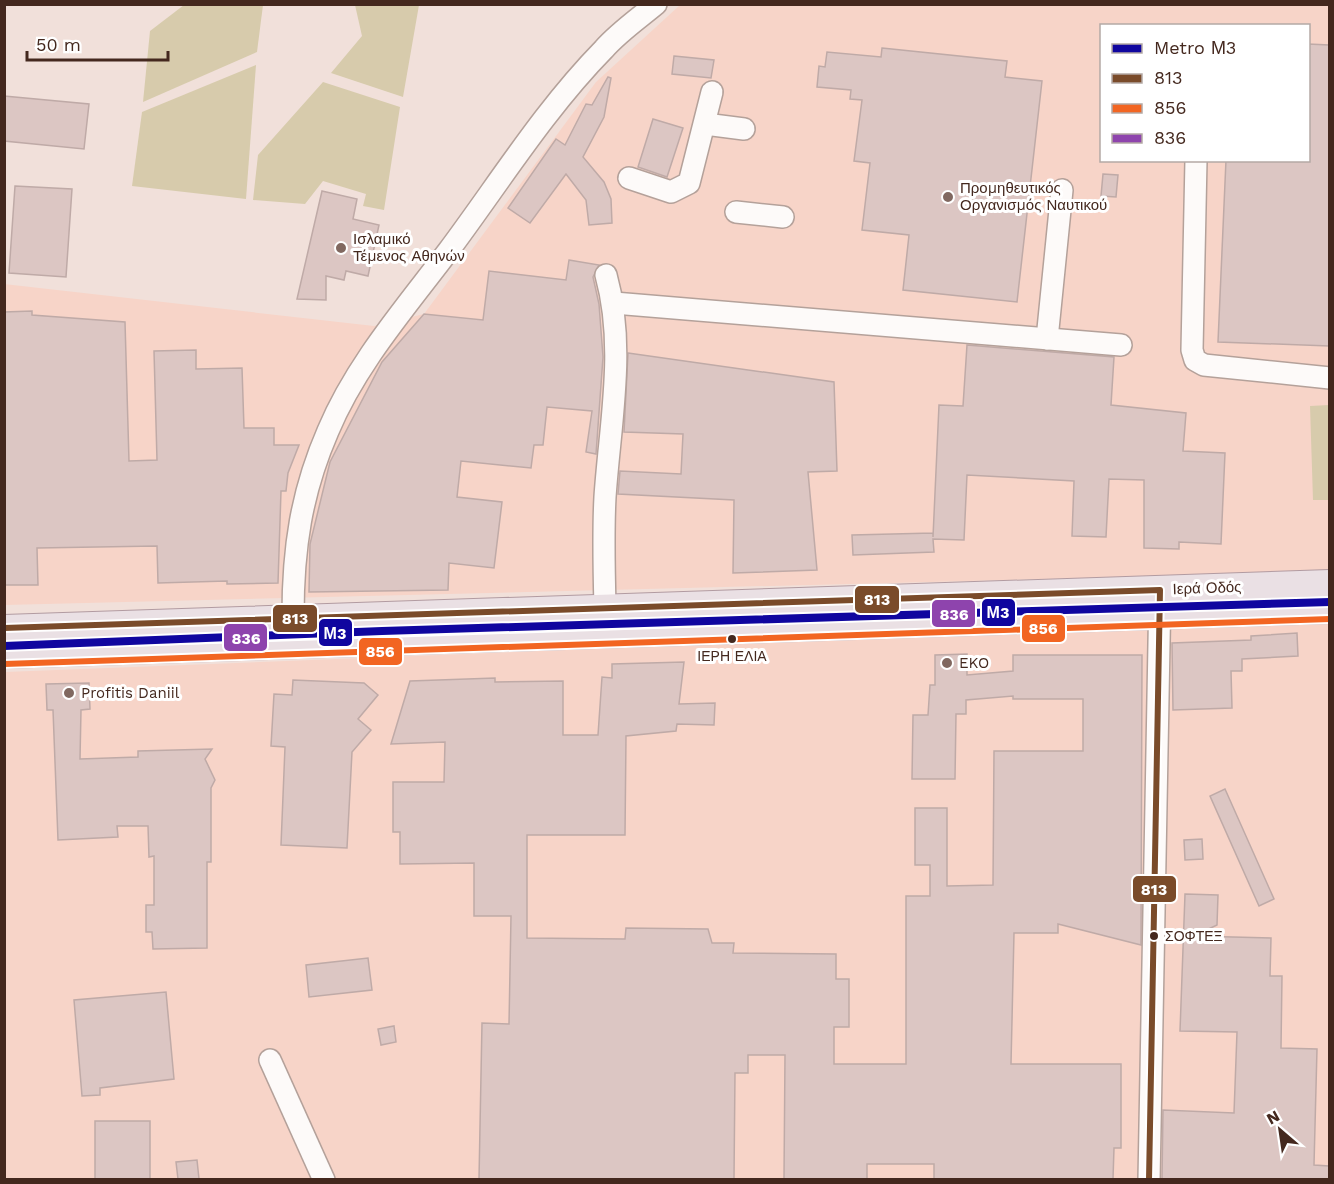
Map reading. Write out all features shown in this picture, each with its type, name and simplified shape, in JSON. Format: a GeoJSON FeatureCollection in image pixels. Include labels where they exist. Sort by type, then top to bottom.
{"type":"FeatureCollection","features":[{"type":"Feature","properties":{"kind":"main road","name":"Ιερά Οδός"},"geometry":{"type":"LineString","coordinates":[[4,655],[645,635],[1160,602],[1329,583]]}},
{"type":"Feature","properties":{"kind":"main road","name":"Ιερά Οδός"},"geometry":{"type":"LineString","coordinates":[[4,628],[293,616],[604,607],[1160,602],[1329,610]]}},
{"type":"Feature","properties":{"kind":"street"},"geometry":{"type":"LineString","coordinates":[[293,616],[293,560],[297,531],[317,457],[340,406],[374,351],[558,102],[604,48],[656,4]]}},
{"type":"Feature","properties":{"kind":"street"},"geometry":{"type":"LineString","coordinates":[[629,178],[664,191],[684,188],[692,177],[712,92]]}},
{"type":"Feature","properties":{"kind":"street"},"geometry":{"type":"LineString","coordinates":[[705,124],[744,129]]}},
{"type":"Feature","properties":{"kind":"street"},"geometry":{"type":"LineString","coordinates":[[1196,162],[1192,350],[1195,360],[1204,365],[1329,378]]}},
{"type":"Feature","properties":{"kind":"street"},"geometry":{"type":"LineString","coordinates":[[1047,339],[1062,190]]}},
{"type":"Feature","properties":{"kind":"street"},"geometry":{"type":"LineString","coordinates":[[736,212],[783,217]]}},
{"type":"Feature","properties":{"kind":"street"},"geometry":{"type":"LineString","coordinates":[[604,607],[604,507],[616,344],[614,303],[606,275]]}},
{"type":"Feature","properties":{"kind":"street"},"geometry":{"type":"LineString","coordinates":[[614,303],[1121,345]]}},
{"type":"Feature","properties":{"kind":"street"},"geometry":{"type":"LineString","coordinates":[[1149,1179],[1160,602]]}},
{"type":"Feature","properties":{"kind":"street"},"geometry":{"type":"LineString","coordinates":[[270,1060],[324,1179]]}},
{"type":"Feature","properties":{"kind":"shaded area"},"geometry":{"type":"Polygon","coordinates":[[[184,5],[263,5],[257,52],[143,102],[150,31],[184,5]]]}},
{"type":"Feature","properties":{"kind":"shaded area"},"geometry":{"type":"Polygon","coordinates":[[[355,5],[419,5],[403,97],[331,73],[362,36],[355,5]]]}},
{"type":"Feature","properties":{"kind":"shaded area"},"geometry":{"type":"Polygon","coordinates":[[[680,5],[1329,5],[1329,572],[5,605],[4,284],[374,326],[424,314],[596,82],[680,5]]]}},
{"type":"Feature","properties":{"kind":"shaded area"},"geometry":{"type":"Polygon","coordinates":[[[256,65],[246,199],[132,186],[142,112],[256,65]]]}},
{"type":"Feature","properties":{"kind":"shaded area"},"geometry":{"type":"Polygon","coordinates":[[[323,82],[400,107],[384,210],[363,206],[366,194],[323,181],[305,204],[253,200],[258,155],[323,82]]]}},
{"type":"Feature","properties":{"kind":"shaded area"},"geometry":{"type":"Polygon","coordinates":[[[1329,405],[1329,500],[1313,500],[1310,406],[1329,405]]]}},
{"type":"Feature","properties":{"kind":"shaded area"},"geometry":{"type":"Polygon","coordinates":[[[1329,620],[1329,1179],[5,1180],[5,672],[1329,620]]]}},
{"type":"Feature","properties":{"kind":"building"},"geometry":{"type":"Polygon","coordinates":[[[1310,44],[1329,45],[1329,346],[1218,342],[1226,162],[1310,162],[1310,44]]]}},
{"type":"Feature","properties":{"kind":"building","name":"Προμηθευτικός Οργανισμός Ναυτικού"},"geometry":{"type":"Polygon","coordinates":[[[882,48],[1007,61],[1005,77],[1042,81],[1017,302],[903,290],[909,235],[862,230],[870,163],[854,161],[862,100],[850,99],[851,90],[817,87],[819,66],[825,67],[827,52],[881,57],[882,48]]]}},
{"type":"Feature","properties":{"kind":"building"},"geometry":{"type":"Polygon","coordinates":[[[674,56],[714,60],[711,78],[672,74],[674,56]]]}},
{"type":"Feature","properties":{"kind":"building"},"geometry":{"type":"Polygon","coordinates":[[[608,77],[611,78],[604,117],[583,157],[604,182],[611,199],[612,223],[589,225],[586,200],[566,174],[530,223],[508,208],[556,139],[565,145],[586,104],[592,105],[608,77]]]}},
{"type":"Feature","properties":{"kind":"building"},"geometry":{"type":"Polygon","coordinates":[[[4,96],[89,104],[84,149],[4,141],[4,96]]]}},
{"type":"Feature","properties":{"kind":"building"},"geometry":{"type":"Polygon","coordinates":[[[653,119],[683,128],[667,177],[638,167],[653,119]]]}},
{"type":"Feature","properties":{"kind":"building"},"geometry":{"type":"Polygon","coordinates":[[[1103,174],[1118,175],[1116,197],[1101,196],[1103,174]]]}},
{"type":"Feature","properties":{"kind":"building"},"geometry":{"type":"Polygon","coordinates":[[[15,186],[72,189],[66,277],[9,273],[15,186]]]}},
{"type":"Feature","properties":{"kind":"building","name":"Ισλαμικό Τέμενος Αθηνών"},"geometry":{"type":"Polygon","coordinates":[[[322,191],[357,199],[353,219],[379,225],[368,276],[346,271],[344,280],[326,276],[326,300],[297,299],[322,191]]]}},
{"type":"Feature","properties":{"kind":"building"},"geometry":{"type":"Polygon","coordinates":[[[569,260],[599,265],[593,277],[599,304],[603,357],[596,454],[586,452],[592,411],[547,407],[543,445],[534,445],[531,468],[461,461],[457,497],[502,502],[494,568],[449,563],[448,590],[309,592],[310,544],[330,462],[382,362],[424,314],[483,320],[489,271],[566,280],[569,260]]]}},
{"type":"Feature","properties":{"kind":"building"},"geometry":{"type":"Polygon","coordinates":[[[32,311],[32,315],[125,322],[129,461],[157,460],[154,351],[196,350],[196,369],[242,368],[244,428],[274,428],[274,445],[299,445],[288,473],[286,491],[281,491],[278,583],[227,584],[227,581],[158,583],[157,546],[37,548],[38,585],[4,585],[4,312],[32,311]]]}},
{"type":"Feature","properties":{"kind":"building"},"geometry":{"type":"Polygon","coordinates":[[[967,345],[1114,357],[1111,405],[1186,413],[1183,451],[1225,453],[1221,544],[1179,542],[1179,549],[1144,548],[1144,480],[1109,479],[1106,537],[1072,536],[1074,481],[967,475],[964,540],[933,539],[934,552],[853,555],[852,535],[933,533],[933,537],[939,405],[963,406],[967,345]]]}},
{"type":"Feature","properties":{"kind":"building"},"geometry":{"type":"Polygon","coordinates":[[[628,353],[834,382],[837,471],[808,472],[817,570],[733,573],[734,500],[618,494],[620,471],[681,474],[683,434],[624,432],[628,353]]]}},
{"type":"Feature","properties":{"kind":"building"},"geometry":{"type":"Polygon","coordinates":[[[1297,633],[1298,656],[1242,659],[1242,671],[1231,671],[1232,708],[1173,710],[1172,643],[1251,640],[1251,636],[1297,633]]]}},
{"type":"Feature","properties":{"kind":"building"},"geometry":{"type":"Polygon","coordinates":[[[967,654],[967,675],[1013,671],[1013,655],[1142,655],[1141,945],[1058,924],[1058,933],[1014,933],[1011,1064],[1121,1064],[1121,1148],[1114,1148],[1113,1179],[934,1179],[934,1164],[867,1164],[867,1179],[784,1179],[785,1055],[748,1055],[748,1073],[735,1073],[734,1179],[479,1179],[482,1023],[509,1024],[511,916],[474,916],[474,863],[400,864],[400,832],[393,832],[393,782],[444,782],[445,742],[391,744],[410,681],[495,678],[495,682],[563,681],[563,735],[598,735],[602,677],[612,678],[612,664],[684,662],[679,704],[715,703],[714,725],[677,724],[676,731],[626,736],[625,835],[527,835],[527,938],[625,939],[626,928],[708,929],[712,943],[734,943],[733,953],[836,954],[836,979],[849,979],[849,1027],[834,1027],[834,1064],[906,1064],[906,896],[930,896],[930,865],[915,865],[915,808],[947,808],[947,886],[993,885],[994,751],[1083,751],[1083,699],[1013,699],[1013,696],[966,700],[966,714],[956,714],[955,779],[912,779],[913,715],[928,715],[930,685],[935,685],[935,655],[967,654]]]}},
{"type":"Feature","properties":{"kind":"building"},"geometry":{"type":"Polygon","coordinates":[[[293,680],[364,683],[378,695],[358,719],[371,730],[352,752],[347,848],[281,845],[285,747],[271,746],[274,694],[292,695],[293,680]]]}},
{"type":"Feature","properties":{"kind":"building"},"geometry":{"type":"Polygon","coordinates":[[[89,683],[90,709],[81,710],[80,759],[138,757],[138,751],[212,749],[205,759],[215,780],[211,788],[211,862],[207,862],[207,948],[153,949],[152,932],[146,932],[146,905],[154,905],[154,856],[149,857],[148,826],[117,826],[118,837],[58,840],[53,710],[47,710],[46,684],[89,683]]]}},
{"type":"Feature","properties":{"kind":"building"},"geometry":{"type":"Polygon","coordinates":[[[1225,789],[1274,899],[1259,906],[1210,796],[1225,789]]]}},
{"type":"Feature","properties":{"kind":"building"},"geometry":{"type":"Polygon","coordinates":[[[1202,839],[1203,859],[1185,860],[1184,840],[1202,839]]]}},
{"type":"Feature","properties":{"kind":"building"},"geometry":{"type":"Polygon","coordinates":[[[1185,894],[1218,895],[1217,925],[1194,936],[1271,938],[1270,976],[1282,976],[1281,1048],[1317,1049],[1314,1165],[1329,1166],[1329,1179],[1162,1179],[1163,1110],[1234,1113],[1237,1032],[1180,1031],[1185,894]]]}},
{"type":"Feature","properties":{"kind":"building"},"geometry":{"type":"Polygon","coordinates":[[[368,958],[372,990],[309,997],[306,965],[368,958]]]}},
{"type":"Feature","properties":{"kind":"building"},"geometry":{"type":"Polygon","coordinates":[[[166,992],[174,1079],[100,1088],[100,1095],[82,1096],[74,1000],[166,992]]]}},
{"type":"Feature","properties":{"kind":"building"},"geometry":{"type":"Polygon","coordinates":[[[394,1026],[396,1042],[381,1045],[378,1029],[394,1026]]]}},
{"type":"Feature","properties":{"kind":"building"},"geometry":{"type":"Polygon","coordinates":[[[95,1121],[150,1121],[150,1179],[95,1179],[95,1121]]]}},
{"type":"Feature","properties":{"kind":"building"},"geometry":{"type":"Polygon","coordinates":[[[197,1160],[199,1179],[178,1179],[176,1162],[197,1160]]]}},
{"type":"Feature","properties":{"kind":"metro line","name":"Μ3"},"geometry":{"type":"LineString","coordinates":[[4,646],[382,631],[1330,602]]}},
{"type":"Feature","properties":{"kind":"transit line","name":"813"},"geometry":{"type":"LineString","coordinates":[[4,628],[1160,590],[1149,1180]]}},
{"type":"Feature","properties":{"kind":"transit line","name":"836"},"geometry":{"type":"LineString","coordinates":[[4,646],[1330,601]]}},
{"type":"Feature","properties":{"kind":"transit line","name":"856"},"geometry":{"type":"LineString","coordinates":[[4,664],[1330,619]]}},
{"type":"Feature","properties":{"kind":"place","name":"Προμηθευτικός Οργανισμός Ναυτικού"},"geometry":{"type":"Point","coordinates":[948,197]}},
{"type":"Feature","properties":{"kind":"place","name":"Ισλαμικό Τέμενος Αθηνών"},"geometry":{"type":"Point","coordinates":[341,248]}},
{"type":"Feature","properties":{"kind":"place","name":"ΙΕΡΗ ΕΛΙΑ"},"geometry":{"type":"Point","coordinates":[732,639]}},
{"type":"Feature","properties":{"kind":"place","name":"EKO"},"geometry":{"type":"Point","coordinates":[947,663]}},
{"type":"Feature","properties":{"kind":"place","name":"Profitis Daniil"},"geometry":{"type":"Point","coordinates":[69,693]}},
{"type":"Feature","properties":{"kind":"place","name":"ΣΟΦΤΕΞ"},"geometry":{"type":"Point","coordinates":[1154,936]}}]}
